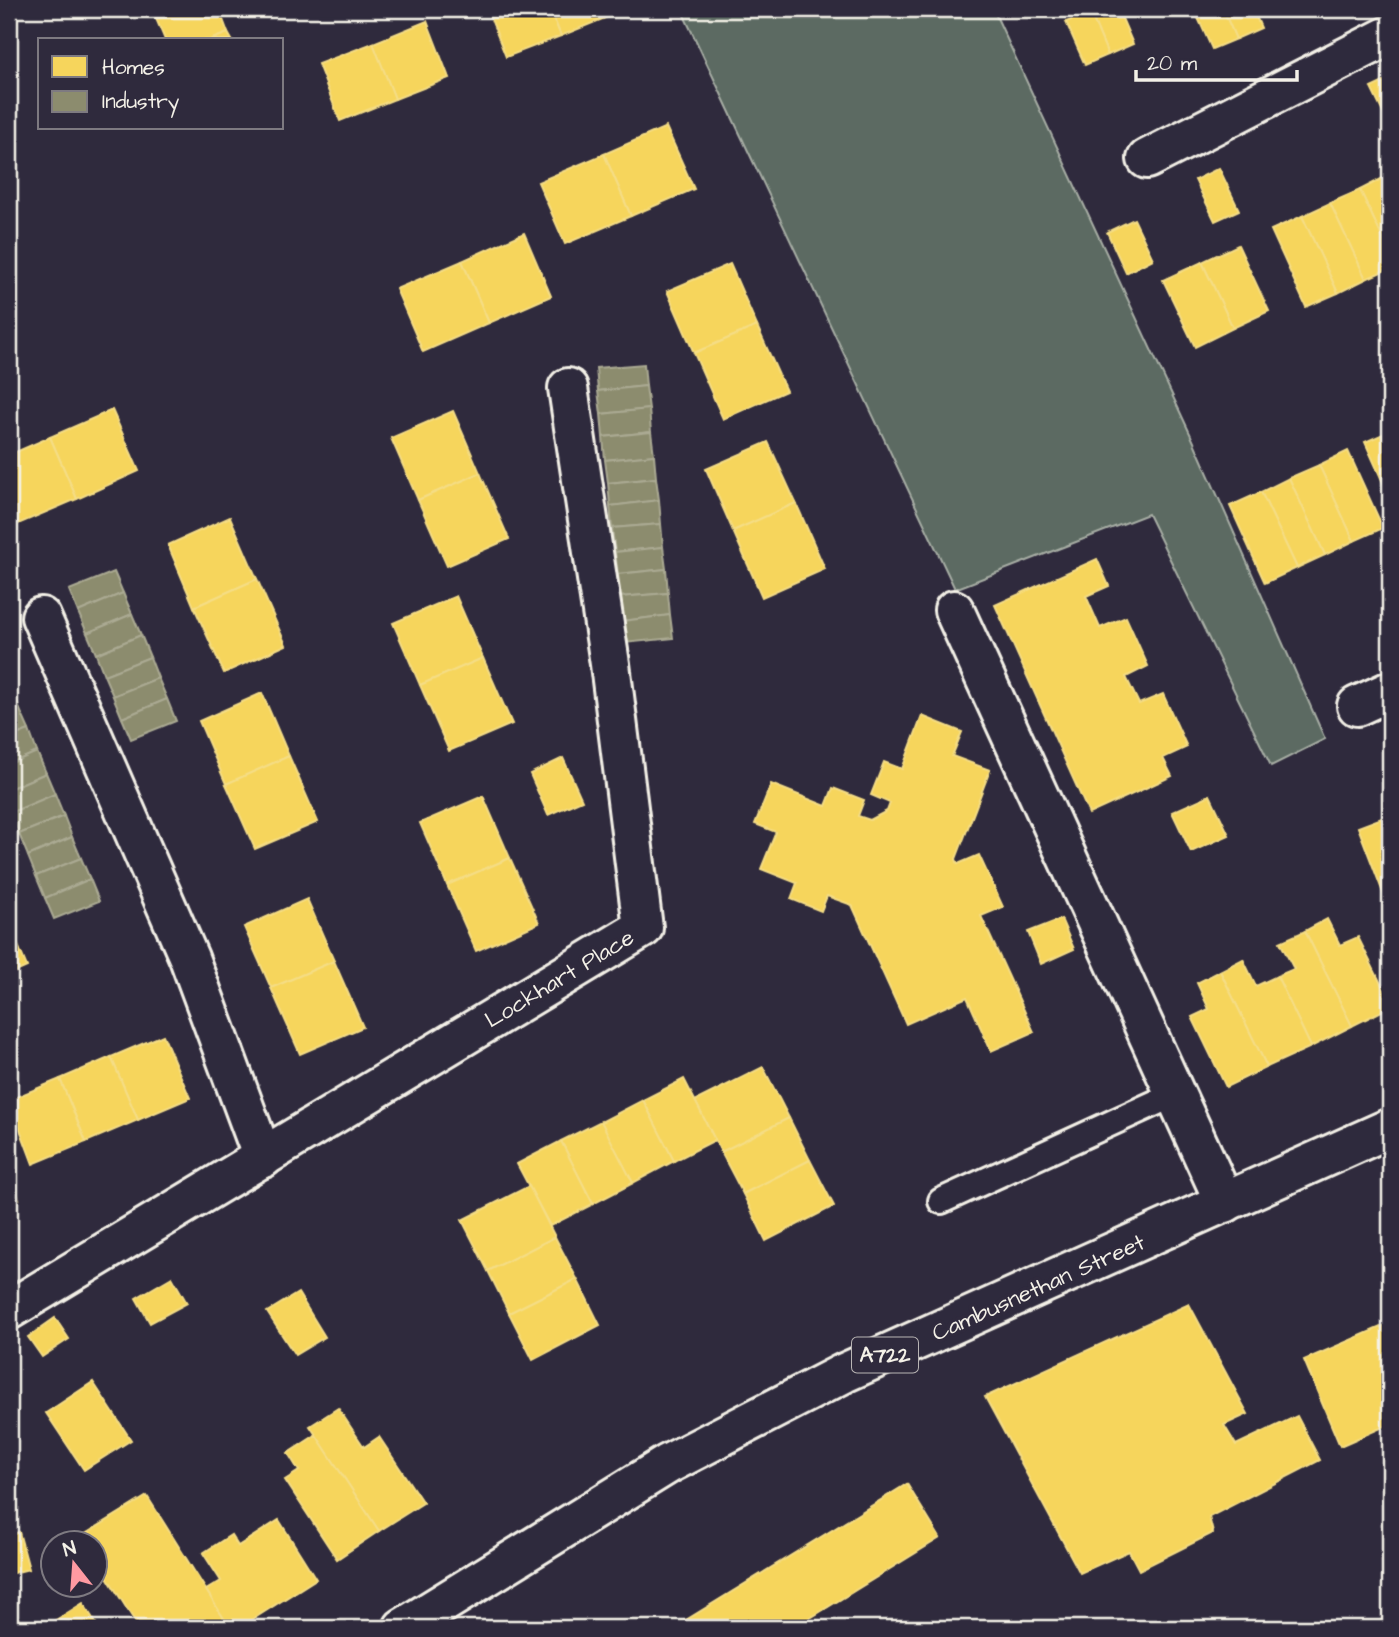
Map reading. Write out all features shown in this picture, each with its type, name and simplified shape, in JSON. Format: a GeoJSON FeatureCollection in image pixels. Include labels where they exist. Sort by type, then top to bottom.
{"type":"FeatureCollection","features":[{"type":"Feature","properties":{"kind":"street"},"geometry":{"type":"LineString","coordinates":[[1147,159],[1390,35]]}},
{"type":"Feature","properties":{"kind":"street","name":"Lockhart Place"},"geometry":{"type":"LineString","coordinates":[[9,1310],[643,928],[610,664],[568,388]]}},
{"type":"Feature","properties":{"kind":"street"},"geometry":{"type":"LineString","coordinates":[[954,610],[1225,1203]]}},
{"type":"Feature","properties":{"kind":"street"},"geometry":{"type":"LineString","coordinates":[[41,617],[189,958],[263,1158]]}},
{"type":"Feature","properties":{"kind":"street","name":"Cambusnethan Street"},"geometry":{"type":"LineString","coordinates":[[403,1628],[668,1464],[844,1373],[1390,1128]]}},
{"type":"Feature","properties":{"kind":"lane"},"geometry":{"type":"LineString","coordinates":[[941,1201],[1175,1094]]}},
{"type":"Feature","properties":{"kind":"green space"},"geometry":{"type":"Polygon","coordinates":[[[681,9],[993,9],[1193,440],[1325,739],[1271,766],[1148,514],[955,589],[681,9]]]}},
{"type":"Feature","properties":{"kind":"building: Homes"},"geometry":{"type":"Polygon","coordinates":[[[152,9],[219,9],[228,33],[215,38],[164,38],[152,9]]]}},
{"type":"Feature","properties":{"kind":"building: Homes"},"geometry":{"type":"Polygon","coordinates":[[[487,9],[550,9],[561,36],[506,57],[487,9]]]}},
{"type":"Feature","properties":{"kind":"building: Homes"},"geometry":{"type":"Polygon","coordinates":[[[550,9],[613,9],[615,14],[561,36],[550,9]]]}},
{"type":"Feature","properties":{"kind":"building: Homes"},"geometry":{"type":"Polygon","coordinates":[[[1097,9],[1118,9],[1133,44],[1108,55],[1090,12],[1097,9]]]}},
{"type":"Feature","properties":{"kind":"building: Homes"},"geometry":{"type":"Polygon","coordinates":[[[1194,9],[1223,9],[1236,39],[1212,49],[1194,9]]]}},
{"type":"Feature","properties":{"kind":"building: Homes"},"geometry":{"type":"Polygon","coordinates":[[[1223,9],[1253,9],[1261,28],[1236,39],[1223,9]]]}},
{"type":"Feature","properties":{"kind":"building: Homes"},"geometry":{"type":"Polygon","coordinates":[[[1090,12],[1108,55],[1085,65],[1066,22],[1090,12]]]}},
{"type":"Feature","properties":{"kind":"building: Homes"},"geometry":{"type":"Polygon","coordinates":[[[427,21],[449,78],[395,99],[373,43],[427,21]]]}},
{"type":"Feature","properties":{"kind":"building: Homes"},"geometry":{"type":"Polygon","coordinates":[[[228,33],[231,38],[215,38],[228,33]]]}},
{"type":"Feature","properties":{"kind":"building: Homes"},"geometry":{"type":"Polygon","coordinates":[[[373,43],[395,99],[340,121],[318,64],[373,43]]]}},
{"type":"Feature","properties":{"kind":"building: Homes"},"geometry":{"type":"Polygon","coordinates":[[[1390,79],[1390,127],[1371,88],[1390,79]]]}},
{"type":"Feature","properties":{"kind":"building: Homes"},"geometry":{"type":"Polygon","coordinates":[[[666,127],[694,189],[631,216],[604,154],[666,127]]]}},
{"type":"Feature","properties":{"kind":"building: Homes"},"geometry":{"type":"Polygon","coordinates":[[[604,154],[631,216],[565,244],[538,182],[604,154]]]}},
{"type":"Feature","properties":{"kind":"building: Homes"},"geometry":{"type":"Polygon","coordinates":[[[1219,168],[1239,210],[1215,221],[1195,180],[1219,168]]]}},
{"type":"Feature","properties":{"kind":"building: Homes"},"geometry":{"type":"Polygon","coordinates":[[[1389,175],[1390,179],[1390,254],[1360,190],[1389,175]]]}},
{"type":"Feature","properties":{"kind":"building: Homes"},"geometry":{"type":"Polygon","coordinates":[[[1360,190],[1390,254],[1390,268],[1366,279],[1330,203],[1360,190]]]}},
{"type":"Feature","properties":{"kind":"building: Homes"},"geometry":{"type":"Polygon","coordinates":[[[1330,203],[1366,279],[1338,293],[1302,216],[1330,203]]]}},
{"type":"Feature","properties":{"kind":"building: Homes"},"geometry":{"type":"Polygon","coordinates":[[[1302,216],[1338,293],[1306,307],[1271,230],[1302,216]]]}},
{"type":"Feature","properties":{"kind":"building: Homes"},"geometry":{"type":"Polygon","coordinates":[[[1134,219],[1153,259],[1126,273],[1107,232],[1134,219]]]}},
{"type":"Feature","properties":{"kind":"building: Homes"},"geometry":{"type":"Polygon","coordinates":[[[524,233],[551,296],[489,323],[462,261],[524,233]]]}},
{"type":"Feature","properties":{"kind":"building: Homes"},"geometry":{"type":"Polygon","coordinates":[[[1238,245],[1269,311],[1233,328],[1202,262],[1238,245]]]}},
{"type":"Feature","properties":{"kind":"building: Homes"},"geometry":{"type":"Polygon","coordinates":[[[462,261],[489,323],[423,352],[396,289],[462,261]]]}},
{"type":"Feature","properties":{"kind":"building: Homes"},"geometry":{"type":"Polygon","coordinates":[[[1202,262],[1233,328],[1195,347],[1163,280],[1202,262]]]}},
{"type":"Feature","properties":{"kind":"building: Homes"},"geometry":{"type":"Polygon","coordinates":[[[730,264],[757,326],[694,353],[667,291],[730,264]]]}},
{"type":"Feature","properties":{"kind":"building: Homes"},"geometry":{"type":"Polygon","coordinates":[[[757,326],[786,391],[723,419],[694,353],[757,326]]]}},
{"type":"Feature","properties":{"kind":"building: Homes"},"geometry":{"type":"Polygon","coordinates":[[[112,410],[139,471],[77,499],[50,437],[112,410]]]}},
{"type":"Feature","properties":{"kind":"building: Homes"},"geometry":{"type":"Polygon","coordinates":[[[453,411],[480,473],[418,500],[391,438],[453,411]]]}},
{"type":"Feature","properties":{"kind":"building: Homes"},"geometry":{"type":"Polygon","coordinates":[[[1390,431],[1390,498],[1365,442],[1390,431]]]}},
{"type":"Feature","properties":{"kind":"building: Homes"},"geometry":{"type":"Polygon","coordinates":[[[50,437],[77,499],[11,527],[9,455],[50,437]]]}},
{"type":"Feature","properties":{"kind":"building: Homes"},"geometry":{"type":"Polygon","coordinates":[[[768,442],[796,503],[733,531],[706,469],[768,442]]]}},
{"type":"Feature","properties":{"kind":"building: Homes"},"geometry":{"type":"Polygon","coordinates":[[[1348,451],[1383,528],[1354,541],[1319,465],[1348,451]]]}},
{"type":"Feature","properties":{"kind":"building: Homes"},"geometry":{"type":"Polygon","coordinates":[[[1319,465],[1354,541],[1325,555],[1289,478],[1319,465]]]}},
{"type":"Feature","properties":{"kind":"building: Homes"},"geometry":{"type":"Polygon","coordinates":[[[480,473],[509,539],[447,566],[418,500],[480,473]]]}},
{"type":"Feature","properties":{"kind":"building: Homes"},"geometry":{"type":"Polygon","coordinates":[[[1289,478],[1325,555],[1297,568],[1261,492],[1289,478]]]}},
{"type":"Feature","properties":{"kind":"building: Homes"},"geometry":{"type":"Polygon","coordinates":[[[1261,492],[1297,568],[1265,583],[1230,506],[1261,492]]]}},
{"type":"Feature","properties":{"kind":"building: Homes"},"geometry":{"type":"Polygon","coordinates":[[[796,503],[825,569],[762,597],[733,531],[796,503]]]}},
{"type":"Feature","properties":{"kind":"building: Homes"},"geometry":{"type":"Polygon","coordinates":[[[230,517],[257,579],[194,607],[168,545],[230,517]]]}},
{"type":"Feature","properties":{"kind":"building: Homes"},"geometry":{"type":"Polygon","coordinates":[[[1097,559],[1109,586],[1086,596],[1100,628],[1126,617],[1148,666],[1126,677],[1139,704],[1163,694],[1187,747],[1163,758],[1172,776],[1089,814],[995,605],[1097,559]]]}},
{"type":"Feature","properties":{"kind":"building: Homes"},"geometry":{"type":"Polygon","coordinates":[[[257,579],[286,645],[224,673],[194,607],[257,579]]]}},
{"type":"Feature","properties":{"kind":"building: Homes"},"geometry":{"type":"Polygon","coordinates":[[[456,596],[483,658],[420,685],[393,623],[456,596]]]}},
{"type":"Feature","properties":{"kind":"building: Homes"},"geometry":{"type":"Polygon","coordinates":[[[483,658],[512,724],[449,751],[420,685],[483,658]]]}},
{"type":"Feature","properties":{"kind":"building: Homes"},"geometry":{"type":"Polygon","coordinates":[[[262,693],[289,756],[226,784],[199,721],[262,693]]]}},
{"type":"Feature","properties":{"kind":"building: Homes"},"geometry":{"type":"Polygon","coordinates":[[[922,716],[962,732],[952,756],[990,770],[956,859],[958,864],[979,855],[1003,907],[981,916],[1034,1032],[991,1051],[967,997],[906,1024],[852,905],[827,896],[821,911],[791,899],[797,883],[761,869],[776,832],[755,824],[771,784],[826,806],[833,788],[864,800],[858,816],[870,820],[887,811],[890,803],[871,795],[884,762],[902,769],[922,716]]]}},
{"type":"Feature","properties":{"kind":"building: Homes"},"geometry":{"type":"Polygon","coordinates":[[[289,756],[318,822],[255,849],[226,784],[289,756]]]}},
{"type":"Feature","properties":{"kind":"building: Homes"},"geometry":{"type":"Polygon","coordinates":[[[563,758],[582,800],[548,815],[530,774],[563,758]]]}},
{"type":"Feature","properties":{"kind":"building: Homes"},"geometry":{"type":"Polygon","coordinates":[[[1210,795],[1229,835],[1191,852],[1172,812],[1210,795]]]}},
{"type":"Feature","properties":{"kind":"building: Homes"},"geometry":{"type":"Polygon","coordinates":[[[483,796],[510,858],[447,885],[420,823],[483,796]]]}},
{"type":"Feature","properties":{"kind":"building: Homes"},"geometry":{"type":"Polygon","coordinates":[[[1390,815],[1390,911],[1358,827],[1390,815]]]}},
{"type":"Feature","properties":{"kind":"building: Homes"},"geometry":{"type":"Polygon","coordinates":[[[510,858],[539,923],[476,951],[447,885],[510,858]]]}},
{"type":"Feature","properties":{"kind":"building: Homes"},"geometry":{"type":"Polygon","coordinates":[[[307,899],[334,961],[271,988],[244,927],[307,899]]]}},
{"type":"Feature","properties":{"kind":"building: Homes"},"geometry":{"type":"Polygon","coordinates":[[[1061,919],[1074,949],[1041,964],[1028,932],[1061,919]]]}},
{"type":"Feature","properties":{"kind":"building: Homes"},"geometry":{"type":"Polygon","coordinates":[[[1327,919],[1340,945],[1358,937],[1390,1002],[1390,1007],[1352,1026],[1305,931],[1327,919]]]}},
{"type":"Feature","properties":{"kind":"building: Homes"},"geometry":{"type":"Polygon","coordinates":[[[9,924],[27,967],[9,975],[9,924]]]}},
{"type":"Feature","properties":{"kind":"building: Homes"},"geometry":{"type":"Polygon","coordinates":[[[1305,931],[1352,1026],[1311,1047],[1277,976],[1294,969],[1280,942],[1305,931]]]}},
{"type":"Feature","properties":{"kind":"building: Homes"},"geometry":{"type":"Polygon","coordinates":[[[1243,959],[1256,986],[1277,976],[1311,1047],[1267,1067],[1220,971],[1243,959]]]}},
{"type":"Feature","properties":{"kind":"building: Homes"},"geometry":{"type":"Polygon","coordinates":[[[334,961],[363,1027],[300,1054],[271,988],[334,961]]]}},
{"type":"Feature","properties":{"kind":"building: Homes"},"geometry":{"type":"Polygon","coordinates":[[[1220,971],[1267,1067],[1226,1087],[1192,1017],[1209,1009],[1197,983],[1220,971]]]}},
{"type":"Feature","properties":{"kind":"building: Homes"},"geometry":{"type":"Polygon","coordinates":[[[163,1035],[190,1098],[138,1120],[111,1057],[163,1035]]]}},
{"type":"Feature","properties":{"kind":"building: Homes"},"geometry":{"type":"Polygon","coordinates":[[[111,1057],[138,1120],[86,1142],[60,1079],[111,1057]]]}},
{"type":"Feature","properties":{"kind":"building: Homes"},"geometry":{"type":"Polygon","coordinates":[[[763,1067],[789,1118],[721,1152],[695,1101],[763,1067]]]}},
{"type":"Feature","properties":{"kind":"building: Homes"},"geometry":{"type":"Polygon","coordinates":[[[60,1079],[86,1142],[33,1164],[9,1100],[60,1079]]]}},
{"type":"Feature","properties":{"kind":"building: Homes"},"geometry":{"type":"Polygon","coordinates":[[[684,1079],[715,1140],[674,1161],[643,1100],[684,1079]]]}},
{"type":"Feature","properties":{"kind":"building: Homes"},"geometry":{"type":"Polygon","coordinates":[[[643,1100],[674,1161],[633,1183],[601,1122],[643,1100]]]}},
{"type":"Feature","properties":{"kind":"building: Homes"},"geometry":{"type":"Polygon","coordinates":[[[789,1118],[810,1160],[743,1194],[721,1152],[789,1118]]]}},
{"type":"Feature","properties":{"kind":"building: Homes"},"geometry":{"type":"Polygon","coordinates":[[[601,1121],[633,1183],[593,1204],[561,1141],[601,1121]]]}},
{"type":"Feature","properties":{"kind":"building: Homes"},"geometry":{"type":"Polygon","coordinates":[[[561,1141],[593,1204],[550,1226],[517,1164],[561,1141]]]}},
{"type":"Feature","properties":{"kind":"building: Homes"},"geometry":{"type":"Polygon","coordinates":[[[810,1160],[834,1206],[766,1241],[743,1194],[810,1160]]]}},
{"type":"Feature","properties":{"kind":"building: Homes"},"geometry":{"type":"Polygon","coordinates":[[[9,1175],[19,1199],[9,1203],[9,1175]]]}},
{"type":"Feature","properties":{"kind":"building: Homes"},"geometry":{"type":"Polygon","coordinates":[[[529,1186],[555,1237],[488,1271],[462,1220],[529,1186]]]}},
{"type":"Feature","properties":{"kind":"building: Homes"},"geometry":{"type":"Polygon","coordinates":[[[555,1237],[577,1279],[509,1313],[488,1271],[555,1237]]]}},
{"type":"Feature","properties":{"kind":"building: Homes"},"geometry":{"type":"Polygon","coordinates":[[[172,1277],[187,1303],[150,1323],[136,1298],[172,1277]]]}},
{"type":"Feature","properties":{"kind":"building: Homes"},"geometry":{"type":"Polygon","coordinates":[[[577,1279],[600,1325],[533,1360],[509,1313],[577,1279]]]}},
{"type":"Feature","properties":{"kind":"building: Homes"},"geometry":{"type":"Polygon","coordinates":[[[298,1293],[325,1337],[295,1355],[267,1312],[298,1293]]]}},
{"type":"Feature","properties":{"kind":"building: Homes"},"geometry":{"type":"Polygon","coordinates":[[[1189,1304],[1248,1414],[1224,1425],[1236,1445],[1297,1416],[1320,1460],[1209,1517],[1213,1533],[1139,1570],[1129,1551],[1080,1573],[985,1397],[1189,1304]]]}},
{"type":"Feature","properties":{"kind":"building: Homes"},"geometry":{"type":"Polygon","coordinates":[[[55,1318],[69,1339],[42,1357],[28,1337],[55,1318]]]}},
{"type":"Feature","properties":{"kind":"building: Homes"},"geometry":{"type":"Polygon","coordinates":[[[1390,1323],[1390,1424],[1340,1446],[1304,1360],[1390,1323]]]}},
{"type":"Feature","properties":{"kind":"building: Homes"},"geometry":{"type":"Polygon","coordinates":[[[93,1382],[131,1440],[84,1470],[46,1413],[93,1382]]]}},
{"type":"Feature","properties":{"kind":"building: Homes"},"geometry":{"type":"Polygon","coordinates":[[[338,1408],[364,1447],[379,1437],[423,1503],[379,1531],[310,1426],[338,1408]]]}},
{"type":"Feature","properties":{"kind":"building: Homes"},"geometry":{"type":"Polygon","coordinates":[[[316,1435],[379,1531],[337,1559],[285,1480],[299,1471],[288,1453],[316,1435]]]}},
{"type":"Feature","properties":{"kind":"building: Homes"},"geometry":{"type":"Polygon","coordinates":[[[907,1484],[940,1538],[794,1628],[673,1628],[907,1484]]]}},
{"type":"Feature","properties":{"kind":"building: Homes"},"geometry":{"type":"Polygon","coordinates":[[[147,1496],[230,1628],[139,1628],[108,1578],[108,1528],[95,1528],[147,1496]]]}},
{"type":"Feature","properties":{"kind":"building: Homes"},"geometry":{"type":"Polygon","coordinates":[[[279,1520],[316,1579],[239,1628],[230,1628],[206,1590],[221,1581],[203,1553],[231,1535],[238,1546],[279,1520]]]}},
{"type":"Feature","properties":{"kind":"building: Homes"},"geometry":{"type":"Polygon","coordinates":[[[19,1532],[29,1569],[9,1574],[9,1535],[19,1532]]]}},
{"type":"Feature","properties":{"kind":"building: Homes"},"geometry":{"type":"Polygon","coordinates":[[[83,1603],[99,1628],[50,1628],[48,1625],[83,1603]]]}},
{"type":"Feature","properties":{"kind":"building: Industry"},"geometry":{"type":"Polygon","coordinates":[[[644,364],[646,386],[598,391],[596,368],[644,364]]]}},
{"type":"Feature","properties":{"kind":"building: Industry"},"geometry":{"type":"Polygon","coordinates":[[[646,386],[649,409],[601,414],[598,391],[646,386]]]}},
{"type":"Feature","properties":{"kind":"building: Industry"},"geometry":{"type":"Polygon","coordinates":[[[649,409],[651,432],[603,437],[601,414],[649,409]]]}},
{"type":"Feature","properties":{"kind":"building: Industry"},"geometry":{"type":"Polygon","coordinates":[[[651,432],[654,455],[605,460],[603,437],[651,432]]]}},
{"type":"Feature","properties":{"kind":"building: Industry"},"geometry":{"type":"Polygon","coordinates":[[[654,455],[656,478],[608,483],[605,460],[654,455]]]}},
{"type":"Feature","properties":{"kind":"building: Industry"},"geometry":{"type":"Polygon","coordinates":[[[656,478],[659,500],[610,506],[608,483],[656,478]]]}},
{"type":"Feature","properties":{"kind":"building: Industry"},"geometry":{"type":"Polygon","coordinates":[[[659,500],[661,524],[612,528],[610,506],[659,500]]]}},
{"type":"Feature","properties":{"kind":"building: Industry"},"geometry":{"type":"Polygon","coordinates":[[[661,524],[663,547],[615,552],[612,528],[661,524]]]}},
{"type":"Feature","properties":{"kind":"building: Industry"},"geometry":{"type":"Polygon","coordinates":[[[663,547],[666,569],[618,574],[615,552],[663,547]]]}},
{"type":"Feature","properties":{"kind":"building: Industry"},"geometry":{"type":"Polygon","coordinates":[[[666,569],[668,593],[620,597],[618,574],[666,569]]]}},
{"type":"Feature","properties":{"kind":"building: Industry"},"geometry":{"type":"Polygon","coordinates":[[[114,572],[123,593],[78,612],[69,590],[114,572]]]}},
{"type":"Feature","properties":{"kind":"building: Industry"},"geometry":{"type":"Polygon","coordinates":[[[123,593],[132,614],[87,633],[78,612],[123,593]]]}},
{"type":"Feature","properties":{"kind":"building: Industry"},"geometry":{"type":"Polygon","coordinates":[[[668,593],[670,615],[622,621],[620,597],[668,593]]]}},
{"type":"Feature","properties":{"kind":"building: Industry"},"geometry":{"type":"Polygon","coordinates":[[[132,614],[141,635],[96,654],[87,633],[132,614]]]}},
{"type":"Feature","properties":{"kind":"building: Industry"},"geometry":{"type":"Polygon","coordinates":[[[670,615],[673,638],[624,643],[622,621],[670,615]]]}},
{"type":"Feature","properties":{"kind":"building: Industry"},"geometry":{"type":"Polygon","coordinates":[[[141,635],[150,657],[104,675],[96,654],[141,635]]]}},
{"type":"Feature","properties":{"kind":"building: Industry"},"geometry":{"type":"Polygon","coordinates":[[[150,657],[158,678],[113,696],[104,675],[150,657]]]}},
{"type":"Feature","properties":{"kind":"building: Industry"},"geometry":{"type":"Polygon","coordinates":[[[158,678],[167,699],[122,718],[113,696],[158,678]]]}},
{"type":"Feature","properties":{"kind":"building: Industry"},"geometry":{"type":"Polygon","coordinates":[[[11,688],[20,710],[9,714],[9,689],[11,688]]]}},
{"type":"Feature","properties":{"kind":"building: Industry"},"geometry":{"type":"Polygon","coordinates":[[[167,699],[176,721],[131,739],[122,718],[167,699]]]}},
{"type":"Feature","properties":{"kind":"building: Industry"},"geometry":{"type":"Polygon","coordinates":[[[20,710],[29,730],[9,738],[9,714],[20,710]]]}},
{"type":"Feature","properties":{"kind":"building: Industry"},"geometry":{"type":"Polygon","coordinates":[[[29,730],[37,752],[9,764],[9,738],[29,730]]]}},
{"type":"Feature","properties":{"kind":"building: Industry"},"geometry":{"type":"Polygon","coordinates":[[[37,752],[46,773],[9,789],[9,764],[37,752]]]}},
{"type":"Feature","properties":{"kind":"building: Industry"},"geometry":{"type":"Polygon","coordinates":[[[46,773],[55,794],[10,813],[9,789],[46,773]]]}},
{"type":"Feature","properties":{"kind":"building: Industry"},"geometry":{"type":"Polygon","coordinates":[[[55,794],[64,816],[19,834],[10,813],[55,794]]]}},
{"type":"Feature","properties":{"kind":"building: Industry"},"geometry":{"type":"Polygon","coordinates":[[[64,816],[72,837],[28,856],[19,834],[64,816]]]}},
{"type":"Feature","properties":{"kind":"building: Industry"},"geometry":{"type":"Polygon","coordinates":[[[72,837],[81,858],[36,876],[28,856],[72,837]]]}},
{"type":"Feature","properties":{"kind":"building: Industry"},"geometry":{"type":"Polygon","coordinates":[[[81,858],[90,879],[45,898],[36,876],[81,858]]]}},
{"type":"Feature","properties":{"kind":"building: Industry"},"geometry":{"type":"Polygon","coordinates":[[[90,879],[99,901],[54,919],[45,898],[90,879]]]}}]}
